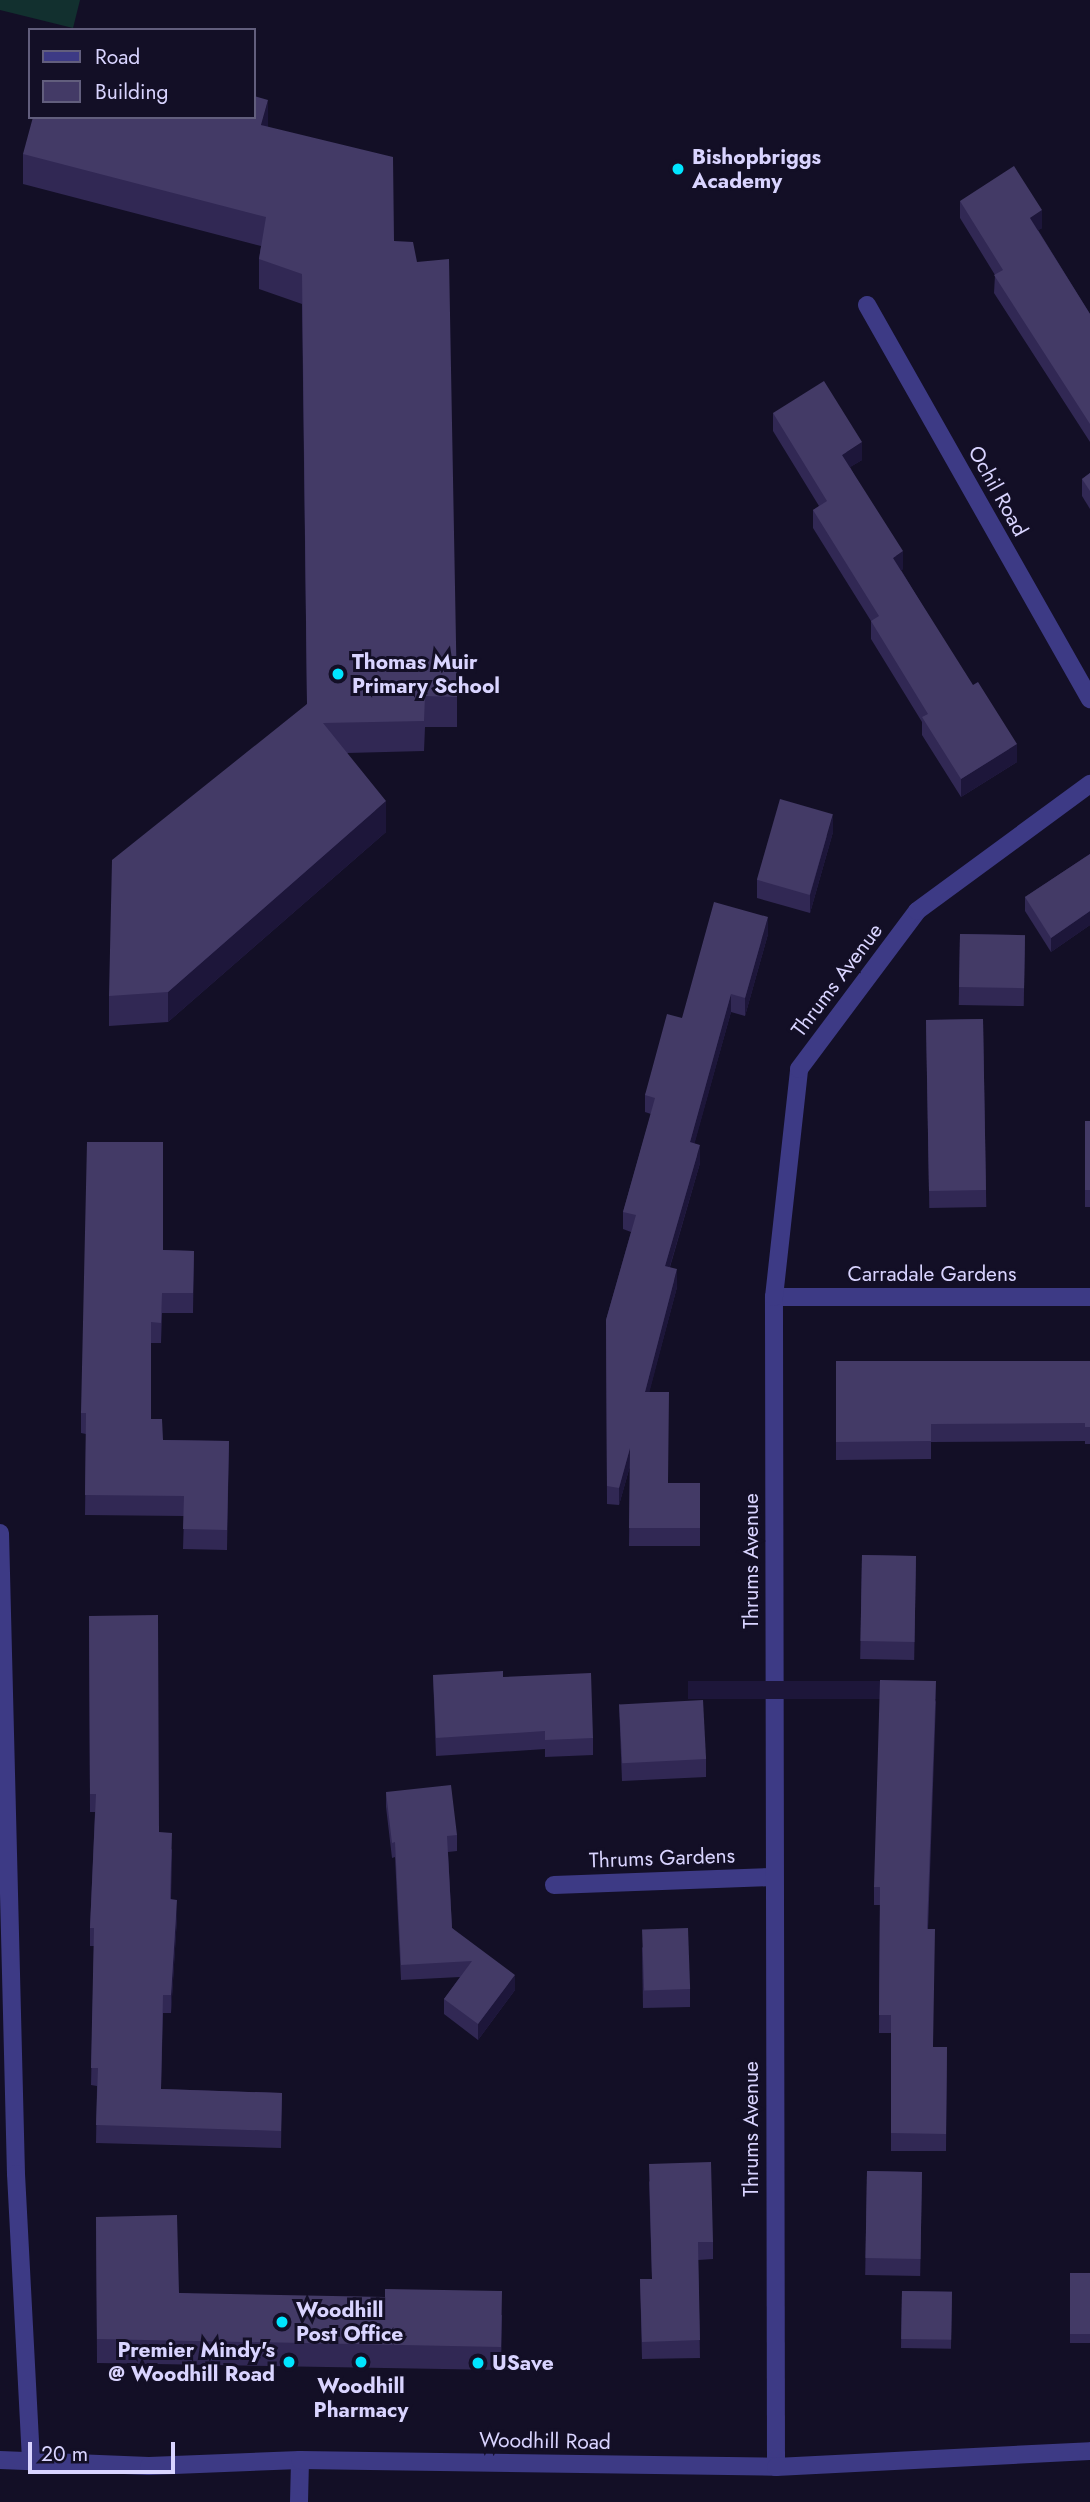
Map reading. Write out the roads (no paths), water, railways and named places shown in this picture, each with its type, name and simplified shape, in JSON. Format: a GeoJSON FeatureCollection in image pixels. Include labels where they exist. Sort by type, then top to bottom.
{"type":"FeatureCollection","features":[{"type":"Feature","properties":{"kind":"street","name":"Ochil Road"},"geometry":{"type":"LineString","coordinates":[[867,305],[1090,699]]}},
{"type":"Feature","properties":{"kind":"street","name":"Thrums Avenue"},"geometry":{"type":"LineString","coordinates":[[776,2467],[772,1877],[775,1297],[799,1069],[917,911],[1090,784]]}},
{"type":"Feature","properties":{"kind":"street","name":"Carradale Gardens"},"geometry":{"type":"LineString","coordinates":[[775,1297],[1090,1297]]}},
{"type":"Feature","properties":{"kind":"street"},"geometry":{"type":"LineString","coordinates":[[0,1533],[5,1915],[31,2459]]}},
{"type":"Feature","properties":{"kind":"street","name":"Thrums Gardens"},"geometry":{"type":"LineString","coordinates":[[554,1885],[772,1877]]}},
{"type":"Feature","properties":{"kind":"street","name":"Woodhill Road"},"geometry":{"type":"LineString","coordinates":[[0,2460],[31,2459],[149,2466],[300,2460],[776,2467],[1090,2451]]}},
{"type":"Feature","properties":{"kind":"street"},"geometry":{"type":"LineString","coordinates":[[299,2502],[300,2460]]}},
{"type":"Feature","properties":{"kind":"place","name":"Bishopbriggs Academy"},"geometry":{"type":"Point","coordinates":[678,169]}},
{"type":"Feature","properties":{"kind":"place","name":"Thomas Muir Primary School"},"geometry":{"type":"Point","coordinates":[338,674]}},
{"type":"Feature","properties":{"kind":"place","name":"Woodhill Post Office"},"geometry":{"type":"Point","coordinates":[282,2322]}},
{"type":"Feature","properties":{"kind":"place","name":"Premier Mindy's @ Woodhill Road"},"geometry":{"type":"Point","coordinates":[289,2362]}},
{"type":"Feature","properties":{"kind":"place","name":"Woodhill Pharmacy"},"geometry":{"type":"Point","coordinates":[361,2362]}},
{"type":"Feature","properties":{"kind":"place","name":"USave"},"geometry":{"type":"Point","coordinates":[478,2363]}}]}
